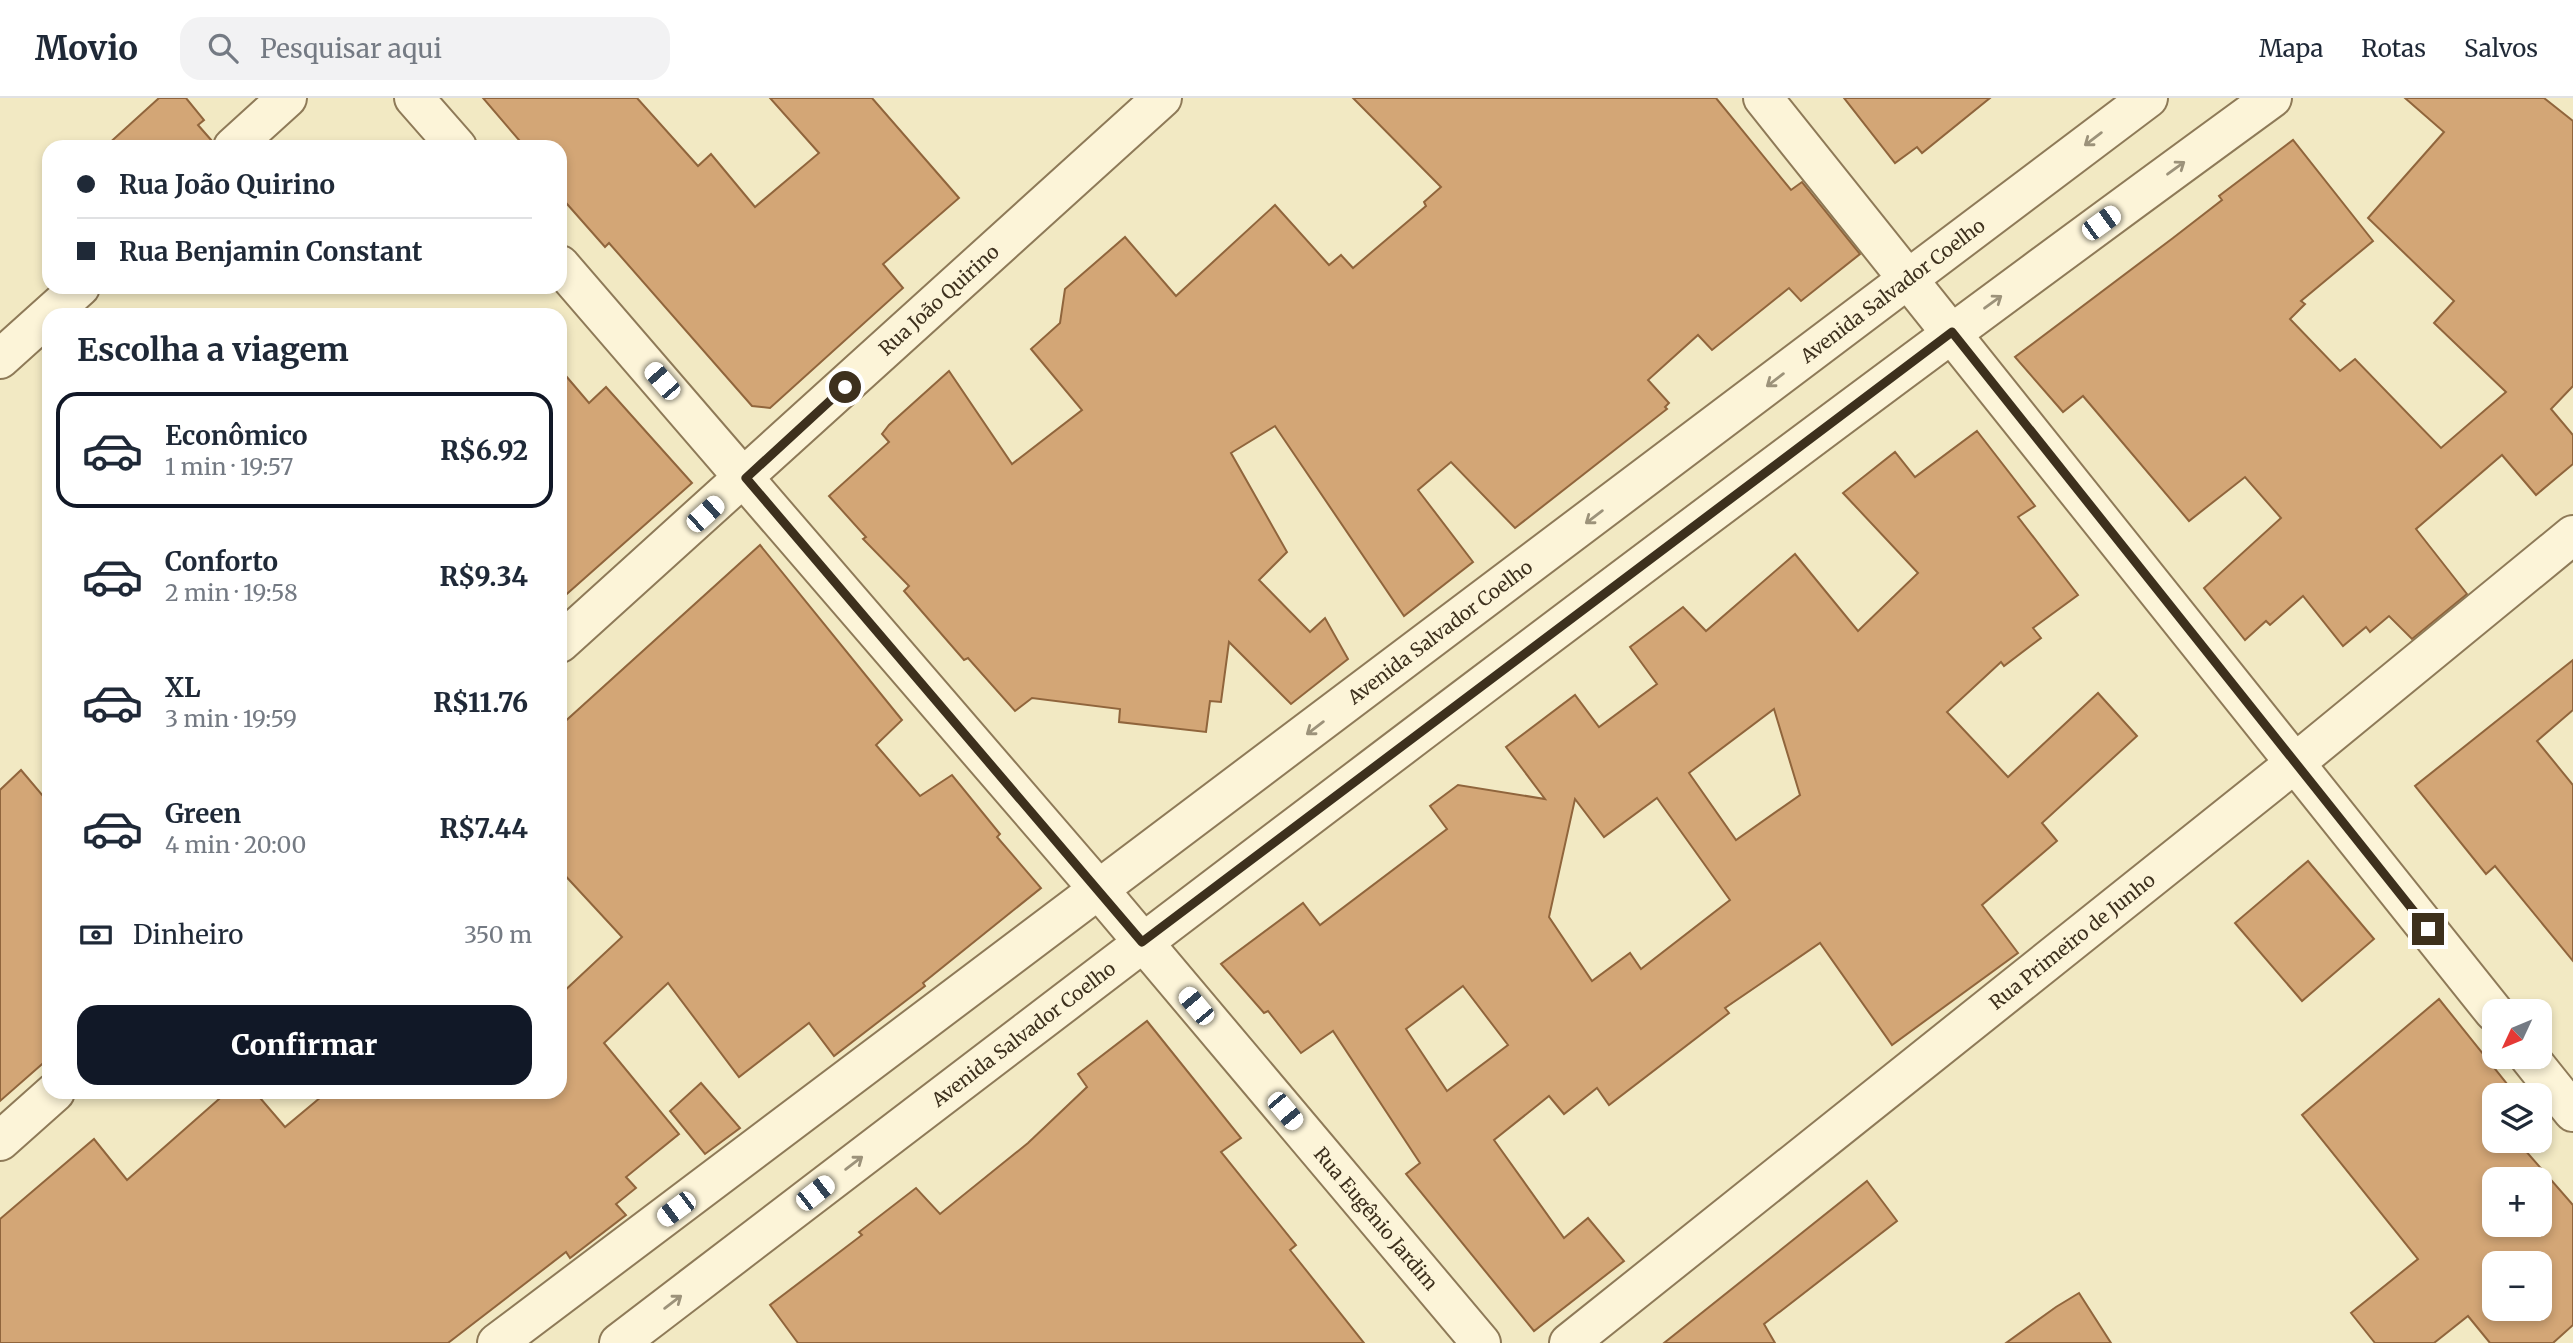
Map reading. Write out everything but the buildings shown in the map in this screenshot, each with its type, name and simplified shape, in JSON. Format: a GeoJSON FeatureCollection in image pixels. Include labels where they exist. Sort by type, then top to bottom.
{"type":"FeatureCollection","features":[{"type":"Feature","properties":{"kind":"street"},"geometry":{"type":"LineString","coordinates":[[241,140],[287,98]]}},
{"type":"Feature","properties":{"kind":"street"},"geometry":{"type":"LineString","coordinates":[[414,98],[451,140]]}},
{"type":"Feature","properties":{"kind":"street","name":"Rua João Quirino"},"geometry":{"type":"LineString","coordinates":[[567,637],[746,478],[1162,98]]}},
{"type":"Feature","properties":{"kind":"street"},"geometry":{"type":"LineString","coordinates":[[1763,98],[2484,999]]}},
{"type":"Feature","properties":{"kind":"street","name":"Avenida Salvador Coelho"},"geometry":{"type":"LineString","coordinates":[[497,1343],[1100,891],[2148,98]]}},
{"type":"Feature","properties":{"kind":"street","name":"Avenida Salvador Coelho"},"geometry":{"type":"LineString","coordinates":[[619,1343],[1142,942],[1952,332],[2272,98]]}},
{"type":"Feature","properties":{"kind":"street","name":"Rua Eugênio Jardim"},"geometry":{"type":"LineString","coordinates":[[567,273],[1100,891],[1481,1343]]}},
{"type":"Feature","properties":{"kind":"street"},"geometry":{"type":"LineString","coordinates":[[57,308],[72,294]]}},
{"type":"Feature","properties":{"kind":"street"},"geometry":{"type":"LineString","coordinates":[[0,359],[42,321]]}},
{"type":"Feature","properties":{"kind":"street","name":"Rua Primeiro de Junho"},"geometry":{"type":"LineString","coordinates":[[1569,1343],[2295,763],[2573,535]]}},
{"type":"Feature","properties":{"kind":"street"},"geometry":{"type":"LineString","coordinates":[[2539,1069],[2573,1112]]}},
{"type":"Feature","properties":{"kind":"street"},"geometry":{"type":"LineString","coordinates":[[0,1141],[47,1099]]}},
{"type":"Feature","properties":{"kind":"route"},"geometry":{"type":"LineString","coordinates":[[845,387],[746,478],[1142,942],[1952,332],[2428,929]]}}]}
